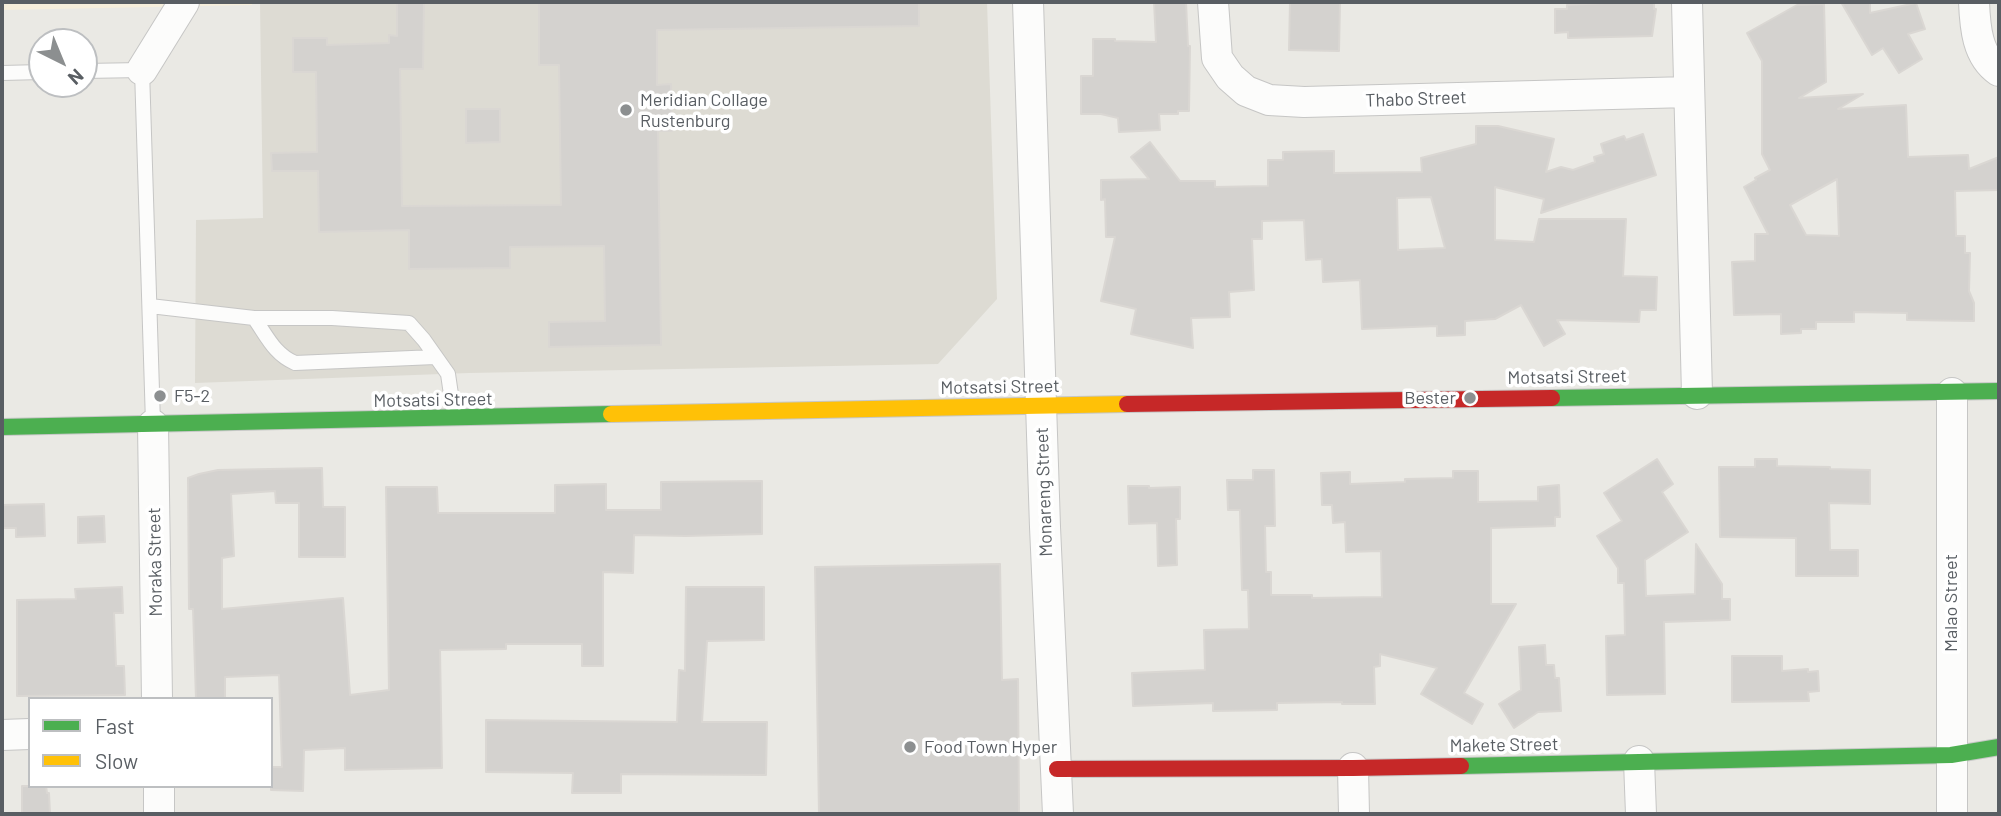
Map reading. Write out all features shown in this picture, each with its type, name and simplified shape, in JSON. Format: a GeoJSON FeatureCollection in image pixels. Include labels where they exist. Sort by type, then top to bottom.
{"type":"FeatureCollection","features":[{"type":"Feature","properties":{"kind":"street"},"geometry":{"type":"LineString","coordinates":[[142,70],[184,2]]}},
{"type":"Feature","properties":{"kind":"street","name":"Monareng Street"},"geometry":{"type":"LineString","coordinates":[[1028,2],[1058,814]]}},
{"type":"Feature","properties":{"kind":"street","name":"Thabo Street"},"geometry":{"type":"LineString","coordinates":[[1213,2],[1217,58],[1230,77],[1247,90],[1269,100],[1304,102],[1689,92]]}},
{"type":"Feature","properties":{"kind":"street"},"geometry":{"type":"LineString","coordinates":[[1687,2],[1697,394]]}},
{"type":"Feature","properties":{"kind":"street"},"geometry":{"type":"LineString","coordinates":[[1974,2],[1974,25],[1983,55],[1999,71]]}},
{"type":"Feature","properties":{"kind":"street","name":"Motsatsi Street"},"geometry":{"type":"LineString","coordinates":[[2,427],[1041,405],[1999,391]]}},
{"type":"Feature","properties":{"kind":"street","name":"Malao Street"},"geometry":{"type":"LineString","coordinates":[[1952,393],[1952,814]]}},
{"type":"Feature","properties":{"kind":"street","name":"Moraka Street"},"geometry":{"type":"LineString","coordinates":[[153,425],[157,697]]}},
{"type":"Feature","properties":{"kind":"street"},"geometry":{"type":"LineString","coordinates":[[2,735],[28,734]]}},
{"type":"Feature","properties":{"kind":"street","name":"Makete Street"},"geometry":{"type":"LineString","coordinates":[[1057,769],[1353,768],[1951,755],[1999,747]]}},
{"type":"Feature","properties":{"kind":"street"},"geometry":{"type":"LineString","coordinates":[[1639,761],[1641,814]]}},
{"type":"Feature","properties":{"kind":"street"},"geometry":{"type":"LineString","coordinates":[[1353,768],[1354,814]]}},
{"type":"Feature","properties":{"kind":"street"},"geometry":{"type":"LineString","coordinates":[[159,788],[159,814]]}},
{"type":"Feature","properties":{"kind":"lane"},"geometry":{"type":"LineString","coordinates":[[98,71],[142,70],[153,425]]}},
{"type":"Feature","properties":{"kind":"lane"},"geometry":{"type":"LineString","coordinates":[[2,73],[28,72]]}},
{"type":"Feature","properties":{"kind":"lane"},"geometry":{"type":"LineString","coordinates":[[150,306],[196,309],[254,318],[332,317],[409,323],[448,374],[455,418]]}},
{"type":"Feature","properties":{"kind":"lane"},"geometry":{"type":"LineString","coordinates":[[254,318],[273,346],[284,358],[295,363],[435,357]]}},
{"type":"Feature","properties":{"kind":"shaded area"},"geometry":{"type":"Polygon","coordinates":[[[2,2],[252,2],[252,5],[2,10],[2,2]]]}},
{"type":"Feature","properties":{"kind":"shaded area","name":"Meridian Collage Rustenburg"},"geometry":{"type":"Polygon","coordinates":[[[260,2],[987,2],[997,299],[938,364],[469,373],[195,383],[196,220],[263,218],[260,2]]]}},
{"type":"Feature","properties":{"kind":"building"},"geometry":{"type":"Polygon","coordinates":[[[397,2],[424,2],[423,69],[400,69],[402,206],[561,205],[559,65],[539,65],[539,2],[919,2],[919,26],[657,30],[657,85],[671,84],[672,131],[658,131],[661,345],[549,347],[549,322],[605,321],[604,246],[510,247],[510,268],[409,269],[409,230],[319,232],[318,171],[272,171],[271,153],[317,152],[316,72],[293,72],[293,38],[327,38],[327,45],[389,43],[389,35],[397,36],[397,2]]]}},
{"type":"Feature","properties":{"kind":"building"},"geometry":{"type":"Polygon","coordinates":[[[1154,2],[1186,2],[1190,46],[1189,111],[1159,114],[1160,130],[1119,132],[1118,118],[1101,114],[1081,114],[1081,76],[1093,76],[1093,39],[1156,42],[1154,2]]]}},
{"type":"Feature","properties":{"kind":"building"},"geometry":{"type":"Polygon","coordinates":[[[1290,2],[1340,3],[1339,51],[1289,50],[1290,2]]]}},
{"type":"Feature","properties":{"kind":"building"},"geometry":{"type":"Polygon","coordinates":[[[1654,2],[1656,9],[1652,36],[1568,38],[1568,32],[1555,33],[1555,9],[1567,9],[1567,5],[1654,2]]]}},
{"type":"Feature","properties":{"kind":"building"},"geometry":{"type":"Polygon","coordinates":[[[1841,2],[1870,2],[1870,13],[1916,3],[1925,29],[1908,34],[1922,59],[1899,73],[1883,48],[1872,55],[1841,2]]]}},
{"type":"Feature","properties":{"kind":"building"},"geometry":{"type":"Polygon","coordinates":[[[1824,4],[1826,82],[1799,98],[1863,94],[1838,109],[1906,105],[1908,157],[1968,155],[1969,169],[1999,157],[1999,190],[1955,191],[1956,236],[1965,236],[1965,253],[1970,253],[1969,291],[1974,303],[1974,321],[1907,320],[1907,313],[1854,312],[1854,322],[1816,322],[1816,329],[1801,329],[1801,333],[1781,334],[1781,314],[1734,315],[1732,262],[1755,261],[1755,234],[1768,234],[1744,187],[1770,170],[1762,154],[1762,61],[1747,33],[1797,5],[1824,4]],[[1837,179],[1790,205],[1806,235],[1839,236],[1837,179]]]}},
{"type":"Feature","properties":{"kind":"building"},"geometry":{"type":"Polygon","coordinates":[[[466,109],[500,109],[500,142],[466,143],[466,109]]]}},
{"type":"Feature","properties":{"kind":"building"},"geometry":{"type":"Polygon","coordinates":[[[1476,126],[1498,126],[1554,139],[1546,172],[1561,167],[1573,170],[1595,162],[1594,157],[1604,154],[1601,144],[1624,136],[1626,140],[1643,134],[1656,175],[1541,213],[1544,199],[1495,187],[1495,240],[1534,242],[1539,219],[1626,219],[1623,276],[1657,277],[1656,310],[1640,310],[1639,322],[1557,320],[1565,334],[1544,346],[1521,305],[1495,319],[1465,321],[1465,335],[1437,336],[1437,326],[1362,329],[1360,280],[1323,282],[1322,259],[1306,260],[1304,220],[1262,221],[1262,239],[1252,239],[1254,290],[1229,292],[1230,317],[1191,318],[1193,348],[1131,334],[1136,309],[1101,301],[1115,237],[1106,237],[1105,199],[1101,200],[1101,180],[1149,179],[1131,157],[1150,142],[1180,181],[1215,181],[1215,187],[1268,186],[1268,160],[1283,160],[1283,152],[1334,151],[1334,173],[1422,172],[1421,158],[1476,144],[1476,126]],[[1431,197],[1397,198],[1398,250],[1445,248],[1431,197]]]}},
{"type":"Feature","properties":{"kind":"building"},"geometry":{"type":"Polygon","coordinates":[[[1657,459],[1673,484],[1662,492],[1688,532],[1645,560],[1646,596],[1695,594],[1696,544],[1722,584],[1722,599],[1730,599],[1730,620],[1664,622],[1665,694],[1607,695],[1606,636],[1625,635],[1624,583],[1618,583],[1618,568],[1597,536],[1622,521],[1604,493],[1657,459]]]}},
{"type":"Feature","properties":{"kind":"building"},"geometry":{"type":"Polygon","coordinates":[[[1755,459],[1777,459],[1777,466],[1870,470],[1870,504],[1829,503],[1830,550],[1858,550],[1858,576],[1796,576],[1796,538],[1720,537],[1719,467],[1755,467],[1755,459]]]}},
{"type":"Feature","properties":{"kind":"building"},"geometry":{"type":"Polygon","coordinates":[[[322,468],[323,507],[345,507],[345,557],[299,557],[299,503],[276,503],[275,491],[231,494],[234,556],[222,558],[222,609],[343,598],[350,695],[389,690],[386,487],[437,487],[438,513],[555,513],[555,485],[606,484],[606,510],[661,510],[661,482],[762,481],[762,534],[634,535],[633,573],[603,572],[603,666],[582,666],[582,644],[506,644],[506,649],[440,650],[442,768],[345,770],[345,748],[304,750],[303,791],[271,790],[273,767],[282,767],[279,675],[225,677],[225,697],[196,697],[193,609],[189,609],[188,478],[218,470],[322,468]]]}},
{"type":"Feature","properties":{"kind":"building"},"geometry":{"type":"Polygon","coordinates":[[[1253,470],[1274,470],[1275,526],[1265,526],[1266,572],[1271,572],[1271,595],[1312,595],[1312,598],[1382,597],[1381,551],[1346,552],[1345,522],[1333,523],[1332,505],[1322,505],[1321,473],[1350,472],[1350,484],[1453,478],[1453,471],[1478,471],[1478,502],[1538,501],[1538,487],[1559,485],[1560,517],[1555,517],[1555,526],[1491,528],[1491,604],[1516,604],[1464,693],[1483,704],[1472,724],[1421,694],[1437,668],[1380,654],[1380,666],[1374,667],[1375,704],[1277,703],[1277,710],[1213,711],[1213,703],[1133,706],[1132,673],[1205,670],[1204,630],[1249,629],[1248,590],[1242,590],[1240,510],[1228,510],[1227,480],[1253,480],[1253,470]]]}},
{"type":"Feature","properties":{"kind":"building"},"geometry":{"type":"Polygon","coordinates":[[[1128,486],[1180,487],[1180,519],[1176,519],[1177,565],[1158,566],[1157,523],[1129,524],[1128,486]]]}},
{"type":"Feature","properties":{"kind":"building"},"geometry":{"type":"Polygon","coordinates":[[[44,504],[45,536],[16,537],[16,528],[2,528],[2,505],[44,504]]]}},
{"type":"Feature","properties":{"kind":"building"},"geometry":{"type":"Polygon","coordinates":[[[104,516],[105,542],[78,543],[78,517],[104,516]]]}},
{"type":"Feature","properties":{"kind":"building","name":"Food Town Hyper"},"geometry":{"type":"Polygon","coordinates":[[[1000,564],[1002,680],[1018,679],[1019,814],[819,814],[815,567],[1000,564]]]}},
{"type":"Feature","properties":{"kind":"building"},"geometry":{"type":"Polygon","coordinates":[[[122,587],[123,613],[114,613],[116,666],[124,666],[125,695],[17,696],[17,600],[76,599],[75,589],[122,587]]]}},
{"type":"Feature","properties":{"kind":"building"},"geometry":{"type":"Polygon","coordinates":[[[686,587],[764,587],[764,640],[707,641],[702,722],[767,722],[766,775],[621,774],[621,793],[572,793],[573,773],[486,772],[486,720],[677,722],[679,670],[685,671],[686,587]]]}},
{"type":"Feature","properties":{"kind":"building"},"geometry":{"type":"Polygon","coordinates":[[[1545,645],[1546,665],[1554,665],[1555,678],[1559,678],[1561,711],[1538,712],[1514,728],[1499,704],[1521,690],[1519,647],[1545,645]]]}},
{"type":"Feature","properties":{"kind":"building"},"geometry":{"type":"Polygon","coordinates":[[[1732,656],[1782,656],[1782,671],[1818,671],[1819,691],[1808,692],[1809,701],[1732,702],[1732,656]]]}},
{"type":"Feature","properties":{"kind":"building"},"geometry":{"type":"Polygon","coordinates":[[[22,786],[46,788],[50,814],[22,814],[22,786]]]}},
{"type":"Feature","properties":{"kind":"traffic: fast"},"geometry":{"type":"LineString","coordinates":[[1552,398],[1999,391]]}},
{"type":"Feature","properties":{"kind":"traffic: fast"},"geometry":{"type":"LineString","coordinates":[[2,427],[611,414]]}},
{"type":"Feature","properties":{"kind":"traffic: fast"},"geometry":{"type":"LineString","coordinates":[[1461,766],[1951,755],[1999,747]]}},
{"type":"Feature","properties":{"kind":"traffic: slow"},"geometry":{"type":"LineString","coordinates":[[611,414],[1127,404]]}},
{"type":"Feature","properties":{"kind":"traffic: jam"},"geometry":{"type":"LineString","coordinates":[[1127,404],[1552,398]]}},
{"type":"Feature","properties":{"kind":"traffic: jam"},"geometry":{"type":"LineString","coordinates":[[1057,769],[1461,766]]}},
{"type":"Feature","properties":{"kind":"place","name":"Meridian Collage Rustenburg"},"geometry":{"type":"Point","coordinates":[626,110]}},
{"type":"Feature","properties":{"kind":"place","name":"F5-2"},"geometry":{"type":"Point","coordinates":[160,396]}},
{"type":"Feature","properties":{"kind":"place","name":"Bester"},"geometry":{"type":"Point","coordinates":[1470,398]}},
{"type":"Feature","properties":{"kind":"place","name":"Food Town Hyper"},"geometry":{"type":"Point","coordinates":[910,747]}}]}
